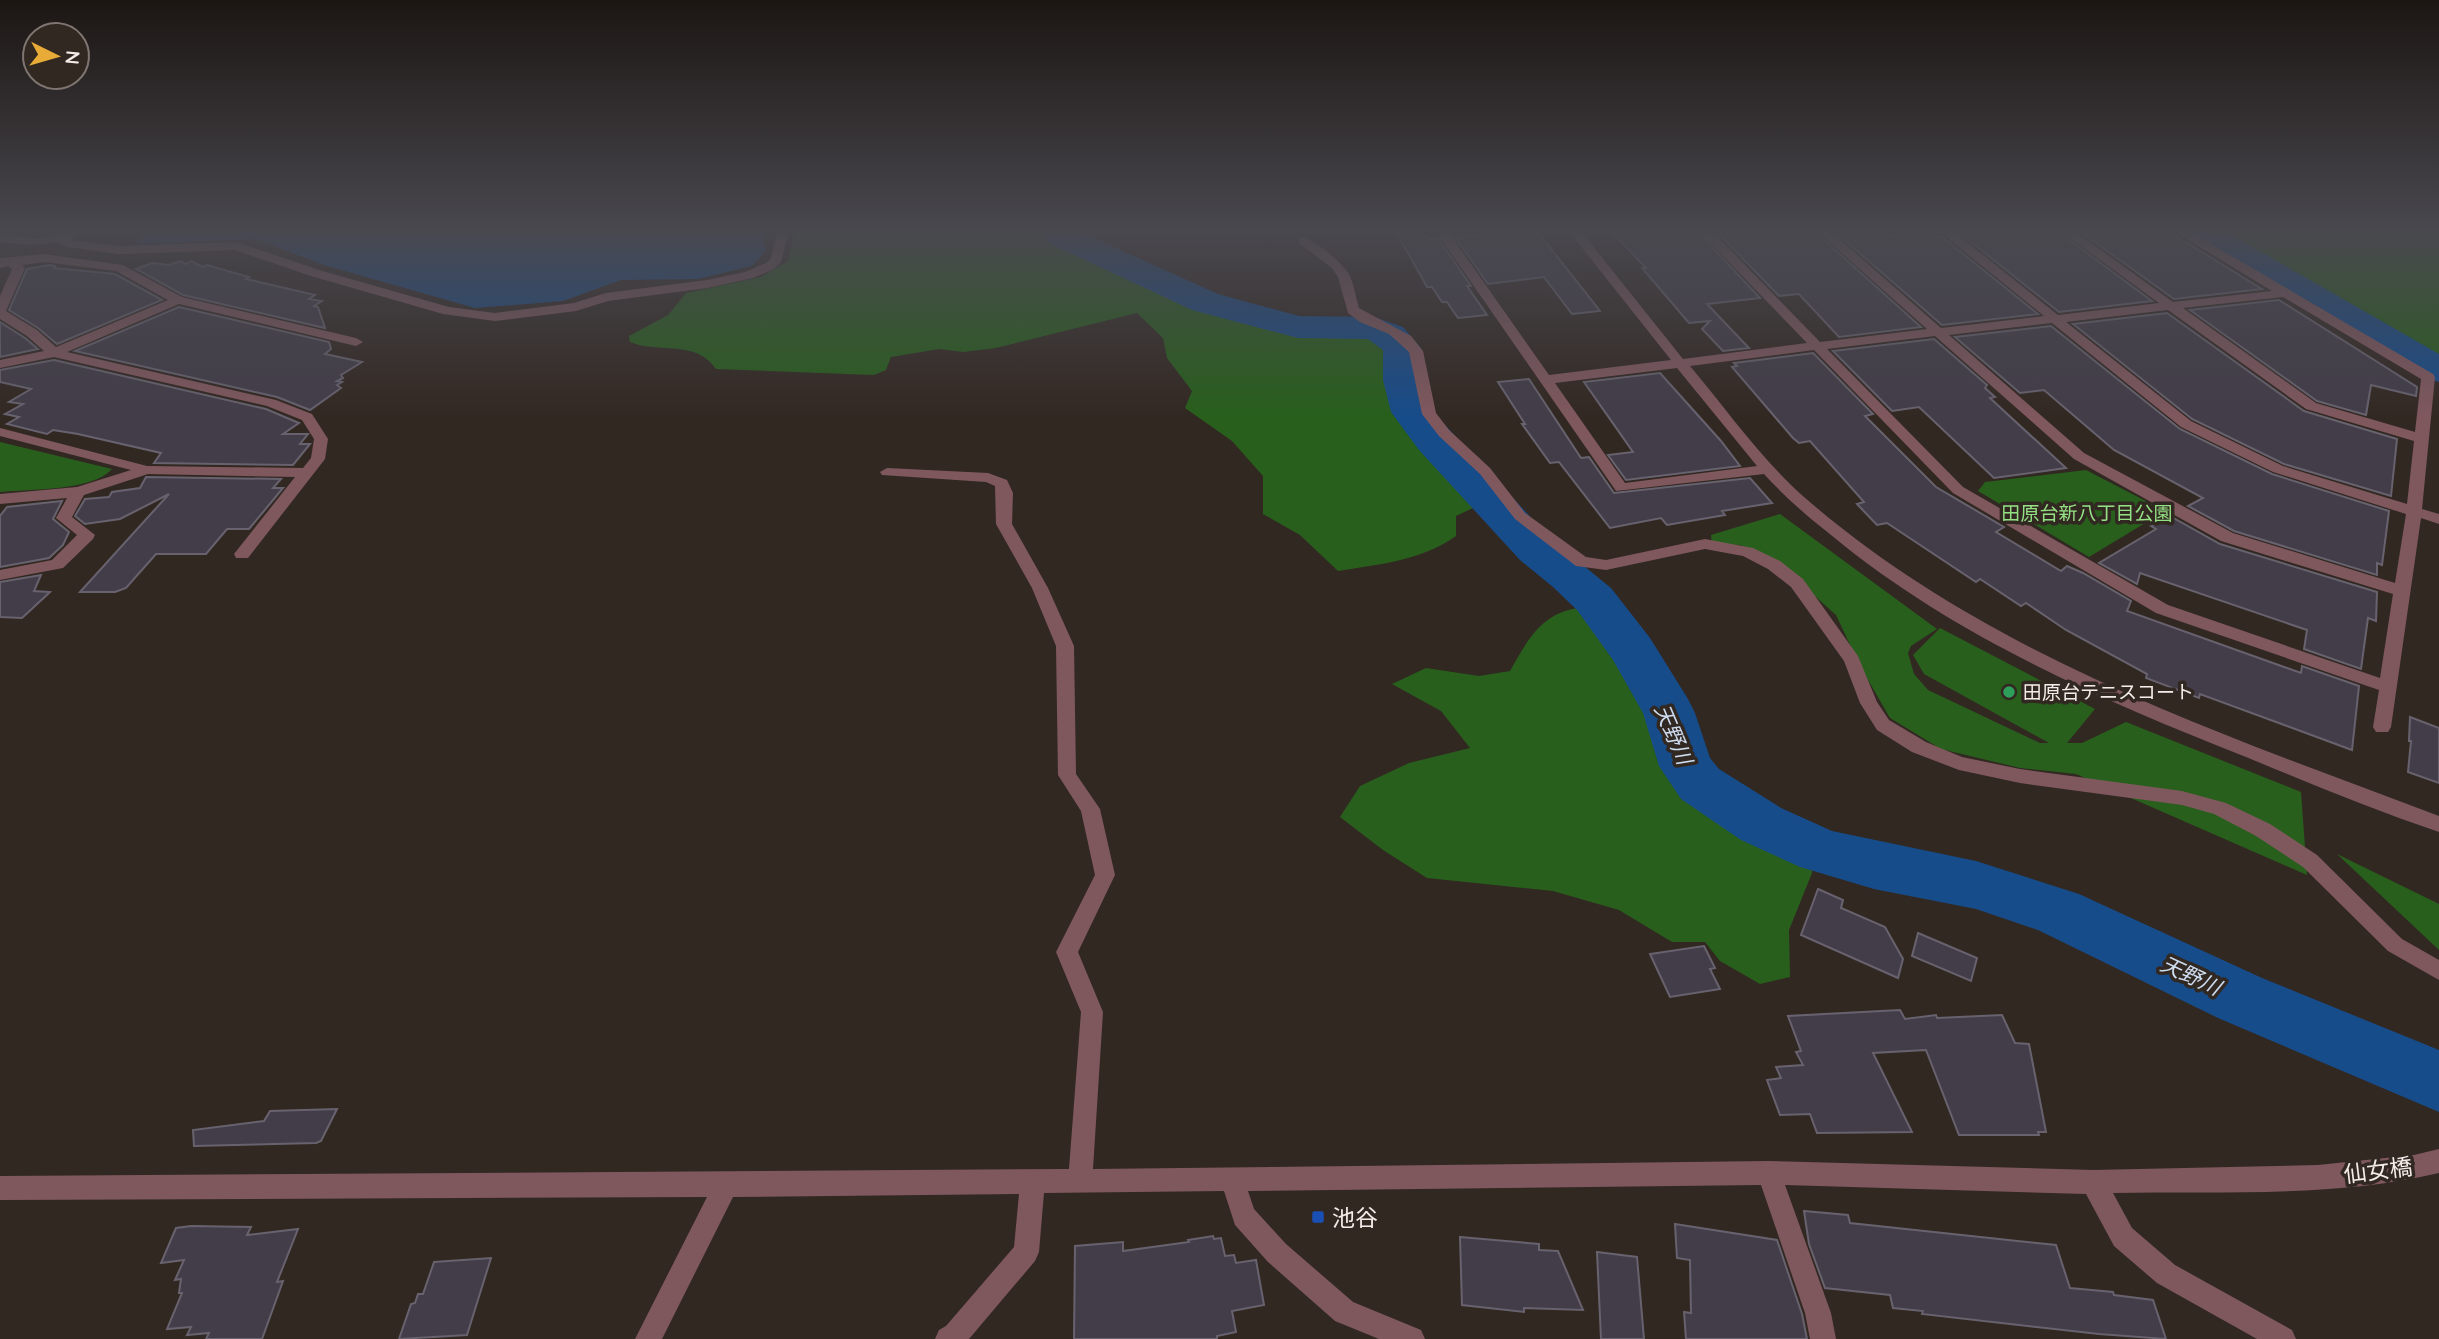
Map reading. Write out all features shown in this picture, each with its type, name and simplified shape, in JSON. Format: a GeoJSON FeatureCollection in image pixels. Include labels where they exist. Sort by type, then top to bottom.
{"type":"FeatureCollection","features":[{"type":"Feature","properties":{"kind":"street"},"geometry":{"type":"LineString","coordinates":[[8,292],[0,312],[32,333],[54,353],[271,403],[307,417],[321,439],[318,458],[242,554]]}},
{"type":"Feature","properties":{"kind":"street"},"geometry":{"type":"LineString","coordinates":[[164,292],[178,300],[356,342]]}},
{"type":"Feature","properties":{"kind":"street"},"geometry":{"type":"LineString","coordinates":[[383,292],[448,311],[495,317],[576,307],[606,297],[641,292]]}},
{"type":"Feature","properties":{"kind":"street"},"geometry":{"type":"LineString","coordinates":[[1348,292],[1353,310],[1394,331],[1406,339],[1416,351],[1429,414],[1444,433],[1485,471],[1520,516],[1582,562],[1606,565],[1705,544],[1747,552],[1774,565],[1797,583],[1852,660],[1869,703],[1883,725],[1919,747],[1959,763],[2020,776],[2182,798],[2219,808],[2263,830],[2310,861],[2395,945],[2439,971]]}},
{"type":"Feature","properties":{"kind":"street"},"geometry":{"type":"LineString","coordinates":[[1484,292],[1621,488],[1768,469]]}},
{"type":"Feature","properties":{"kind":"street"},"geometry":{"type":"LineString","coordinates":[[1621,292],[1768,469],[1798,500],[1860,549],[1924,594],[1993,637],[2103,691],[2439,824]]}},
{"type":"Feature","properties":{"kind":"street"},"geometry":{"type":"LineString","coordinates":[[1765,292],[1958,490],[2162,609],[2388,687]]}},
{"type":"Feature","properties":{"kind":"street"},"geometry":{"type":"LineString","coordinates":[[1894,292],[2078,456],[2227,537],[2402,591]]}},
{"type":"Feature","properties":{"kind":"street"},"geometry":{"type":"LineString","coordinates":[[2022,292],[2186,424],[2278,469],[2439,519]]}},
{"type":"Feature","properties":{"kind":"street"},"geometry":{"type":"LineString","coordinates":[[2152,292],[2311,406],[2421,438]]}},
{"type":"Feature","properties":{"kind":"street"},"geometry":{"type":"LineString","coordinates":[[1545,380],[1816,345],[2284,293],[2428,377],[2413,511],[2382,727]]}},
{"type":"Feature","properties":{"kind":"street"},"geometry":{"type":"LineString","coordinates":[[0,364],[54,353],[178,300]]}},
{"type":"Feature","properties":{"kind":"street"},"geometry":{"type":"LineString","coordinates":[[0,432],[147,470],[306,473]]}},
{"type":"Feature","properties":{"kind":"street"},"geometry":{"type":"LineString","coordinates":[[0,499],[78,492],[147,470]]}},
{"type":"Feature","properties":{"kind":"street"},"geometry":{"type":"LineString","coordinates":[[887,472],[988,478],[1002,483],[1005,493],[1004,524],[1040,588],[1065,646],[1067,775],[1090,809],[1105,875],[1068,952],[1092,1012],[1080,1181]]}},
{"type":"Feature","properties":{"kind":"street"},"geometry":{"type":"LineString","coordinates":[[0,575],[57,564],[87,535],[64,518],[78,492]]}},
{"type":"Feature","properties":{"kind":"street","name":"仙女橋"},"geometry":{"type":"LineString","coordinates":[[0,1188],[726,1185],[1769,1173],[2094,1182],[2318,1177],[2414,1167],[2439,1161]]}},
{"type":"Feature","properties":{"kind":"street"},"geometry":{"type":"LineString","coordinates":[[1769,1173],[1818,1313],[1823,1339]]}},
{"type":"Feature","properties":{"kind":"street"},"geometry":{"type":"LineString","coordinates":[[1232,1178],[1244,1216],[1276,1253],[1344,1312],[1412,1339]]}},
{"type":"Feature","properties":{"kind":"street"},"geometry":{"type":"LineString","coordinates":[[948,1339],[955,1335],[1026,1252],[1033,1180]]}},
{"type":"Feature","properties":{"kind":"street"},"geometry":{"type":"LineString","coordinates":[[2094,1182],[2123,1237],[2166,1275],[2283,1339]]}},
{"type":"Feature","properties":{"kind":"street"},"geometry":{"type":"LineString","coordinates":[[648,1339],[726,1185]]}},
{"type":"Feature","properties":{"kind":"green space"},"geometry":{"type":"Polygon","coordinates":[[[1163,292],[1213,312],[1314,335],[1362,330],[1388,338],[1405,417],[1419,430],[1437,458],[1462,482],[1473,508],[1456,516],[1456,536],[1428,551],[1400,560],[1338,571],[1300,535],[1263,514],[1263,476],[1232,441],[1185,408],[1192,391],[1167,358],[1163,338],[1137,313],[996,348],[963,352],[939,349],[891,357],[886,370],[874,375],[716,369],[708,360],[688,350],[630,342],[629,336],[668,315],[686,293],[1163,292]]]}},
{"type":"Feature","properties":{"kind":"green space"},"geometry":{"type":"Polygon","coordinates":[[[2315,292],[2439,292],[2439,363],[2315,292]]]}},
{"type":"Feature","properties":{"kind":"green space"},"geometry":{"type":"Polygon","coordinates":[[[0,442],[112,469],[103,476],[76,485],[0,492],[0,442]]]}},
{"type":"Feature","properties":{"kind":"green space","name":"田原台新八丁目公園"},"geometry":{"type":"Polygon","coordinates":[[[2086,470],[2165,511],[2089,557],[1978,491],[1985,482],[2086,470]]]}},
{"type":"Feature","properties":{"kind":"green space"},"geometry":{"type":"Polygon","coordinates":[[[1780,514],[1937,629],[1911,646],[1908,653],[1914,674],[1928,690],[2040,743],[2049,743],[1924,674],[1913,655],[1940,628],[2095,709],[2067,743],[2082,743],[2126,722],[2301,792],[2307,875],[2076,774],[2020,768],[1941,749],[1890,718],[1860,666],[1836,615],[1778,563],[1740,545],[1712,544],[1711,535],[1780,514]]]}},
{"type":"Feature","properties":{"kind":"green space"},"geometry":{"type":"Polygon","coordinates":[[[1587,607],[1632,624],[1664,668],[1694,746],[1713,784],[1811,840],[1812,873],[1789,930],[1790,977],[1760,984],[1720,961],[1705,942],[1672,942],[1619,910],[1553,891],[1427,878],[1383,850],[1340,817],[1360,786],[1409,763],[1470,748],[1441,711],[1392,684],[1426,668],[1479,676],[1510,671],[1532,636],[1549,619],[1559,613],[1587,607]]]}},
{"type":"Feature","properties":{"kind":"green space"},"geometry":{"type":"Polygon","coordinates":[[[2337,854],[2439,904],[2439,950],[2337,854]]]}},
{"type":"Feature","properties":{"kind":"water"},"geometry":{"type":"Polygon","coordinates":[[[421,292],[587,292],[563,301],[475,308],[421,292]]]}},
{"type":"Feature","properties":{"kind":"building"},"geometry":{"type":"Polygon","coordinates":[[[17,292],[148,292],[162,300],[57,344],[9,310],[17,292]]]}},
{"type":"Feature","properties":{"kind":"building"},"geometry":{"type":"Polygon","coordinates":[[[178,292],[304,292],[315,295],[309,299],[322,301],[314,306],[318,307],[325,328],[178,292]]]}},
{"type":"Feature","properties":{"kind":"building"},"geometry":{"type":"Polygon","coordinates":[[[1436,292],[1471,292],[1487,315],[1458,318],[1447,302],[1442,302],[1436,292]]]}},
{"type":"Feature","properties":{"kind":"building"},"geometry":{"type":"Polygon","coordinates":[[[1556,292],[1585,292],[1600,311],[1572,314],[1556,292]]]}},
{"type":"Feature","properties":{"kind":"building"},"geometry":{"type":"Polygon","coordinates":[[[1663,292],[1755,292],[1760,298],[1707,304],[1749,348],[1723,351],[1702,329],[1710,321],[1689,323],[1663,292]]]}},
{"type":"Feature","properties":{"kind":"building"},"geometry":{"type":"Polygon","coordinates":[[[1776,292],[1883,292],[1921,327],[1839,337],[1799,294],[1779,296],[1776,292]]]}},
{"type":"Feature","properties":{"kind":"building"},"geometry":{"type":"Polygon","coordinates":[[[1905,292],[2011,292],[2038,314],[1942,325],[1905,292]]]}},
{"type":"Feature","properties":{"kind":"building"},"geometry":{"type":"Polygon","coordinates":[[[2034,292],[2140,292],[2152,301],[2059,312],[2034,292]]]}},
{"type":"Feature","properties":{"kind":"building"},"geometry":{"type":"Polygon","coordinates":[[[2165,292],[2231,292],[2174,299],[2165,292]]]}},
{"type":"Feature","properties":{"kind":"building"},"geometry":{"type":"Polygon","coordinates":[[[2279,300],[2417,387],[2416,396],[2371,385],[2366,415],[2317,401],[2190,310],[2279,300]]]}},
{"type":"Feature","properties":{"kind":"building"},"geometry":{"type":"Polygon","coordinates":[[[179,307],[329,342],[331,349],[325,354],[362,362],[341,375],[343,378],[337,381],[342,382],[337,385],[341,388],[310,410],[277,397],[75,351],[179,307]]]}},
{"type":"Feature","properties":{"kind":"building"},"geometry":{"type":"Polygon","coordinates":[[[2167,313],[2304,411],[2397,439],[2391,496],[2284,464],[2192,419],[2073,324],[2167,313]]]}},
{"type":"Feature","properties":{"kind":"building"},"geometry":{"type":"Polygon","coordinates":[[[0,322],[25,338],[38,349],[0,357],[0,322]]]}},
{"type":"Feature","properties":{"kind":"building"},"geometry":{"type":"Polygon","coordinates":[[[2051,326],[2180,429],[2272,474],[2389,511],[2382,565],[2377,563],[2377,575],[2234,531],[2188,506],[2203,498],[2114,450],[2044,390],[2020,393],[1955,337],[2051,326]]]}},
{"type":"Feature","properties":{"kind":"building"},"geometry":{"type":"Polygon","coordinates":[[[1934,339],[1987,385],[1985,388],[1995,397],[1990,398],[2066,468],[1994,478],[1919,407],[1892,411],[1833,351],[1934,339]]]}},
{"type":"Feature","properties":{"kind":"building"},"geometry":{"type":"Polygon","coordinates":[[[1813,353],[1873,414],[1865,416],[1936,487],[2004,527],[1996,532],[2061,571],[2067,566],[2131,601],[2127,611],[2301,673],[2302,666],[2359,686],[2352,750],[2200,694],[2199,698],[2146,678],[2147,674],[2066,630],[2026,603],[2021,606],[1980,579],[1976,582],[1887,523],[1877,525],[1857,504],[1864,502],[1810,441],[1799,443],[1793,438],[1732,367],[1737,366],[1734,363],[1813,353]]]}},
{"type":"Feature","properties":{"kind":"building"},"geometry":{"type":"Polygon","coordinates":[[[54,360],[266,409],[299,423],[283,434],[308,434],[300,444],[310,444],[293,465],[154,463],[161,453],[78,434],[53,430],[47,434],[7,424],[19,417],[5,414],[23,404],[9,402],[31,389],[0,382],[0,370],[54,360]]]}},
{"type":"Feature","properties":{"kind":"building"},"geometry":{"type":"Polygon","coordinates":[[[1660,373],[1740,466],[1626,480],[1608,455],[1633,452],[1584,382],[1660,373]]]}},
{"type":"Feature","properties":{"kind":"building"},"geometry":{"type":"Polygon","coordinates":[[[1529,379],[1581,458],[1589,457],[1614,493],[1750,478],[1772,503],[1722,511],[1725,515],[1667,525],[1661,518],[1610,528],[1559,462],[1550,463],[1522,424],[1525,424],[1498,382],[1529,379]]]}},
{"type":"Feature","properties":{"kind":"building"},"geometry":{"type":"Polygon","coordinates":[[[146,477],[281,479],[273,488],[283,488],[249,529],[227,529],[206,554],[156,554],[126,588],[115,592],[80,592],[169,494],[120,519],[85,524],[75,516],[85,499],[109,497],[112,492],[140,488],[146,477]]]}},
{"type":"Feature","properties":{"kind":"building"},"geometry":{"type":"Polygon","coordinates":[[[62,501],[53,519],[69,532],[63,545],[49,558],[0,567],[0,516],[7,507],[62,501]]]}},
{"type":"Feature","properties":{"kind":"building"},"geometry":{"type":"Polygon","coordinates":[[[2170,516],[2220,544],[2377,592],[2376,621],[2368,618],[2361,669],[2304,649],[2307,630],[2140,573],[2137,584],[2099,563],[2156,529],[2151,526],[2170,516]]]}},
{"type":"Feature","properties":{"kind":"building"},"geometry":{"type":"Polygon","coordinates":[[[41,575],[34,591],[50,592],[22,618],[0,617],[0,582],[41,575]]]}},
{"type":"Feature","properties":{"kind":"building"},"geometry":{"type":"Polygon","coordinates":[[[2410,717],[2439,728],[2439,783],[2408,772],[2410,717]]]}},
{"type":"Feature","properties":{"kind":"building"},"geometry":{"type":"Polygon","coordinates":[[[1818,889],[1843,900],[1841,908],[1885,927],[1903,959],[1898,978],[1801,935],[1818,889]]]}},
{"type":"Feature","properties":{"kind":"building"},"geometry":{"type":"Polygon","coordinates":[[[1918,933],[1977,958],[1971,981],[1912,956],[1918,933]]]}},
{"type":"Feature","properties":{"kind":"building"},"geometry":{"type":"Polygon","coordinates":[[[1704,946],[1715,968],[1710,969],[1720,989],[1670,997],[1650,954],[1704,946]]]}},
{"type":"Feature","properties":{"kind":"building"},"geometry":{"type":"Polygon","coordinates":[[[1900,1010],[1905,1019],[1936,1015],[1937,1018],[2002,1015],[2015,1043],[2029,1044],[2046,1132],[2038,1132],[2039,1135],[1959,1135],[1926,1050],[1873,1053],[1912,1132],[1817,1133],[1810,1114],[1780,1115],[1767,1080],[1781,1078],[1776,1067],[1803,1065],[1796,1052],[1801,1051],[1788,1016],[1900,1010]]]}},
{"type":"Feature","properties":{"kind":"building"},"geometry":{"type":"Polygon","coordinates":[[[337,1109],[321,1141],[316,1143],[194,1146],[193,1130],[264,1121],[270,1111],[337,1109]]]}},
{"type":"Feature","properties":{"kind":"building"},"geometry":{"type":"Polygon","coordinates":[[[1804,1211],[1848,1215],[1850,1223],[2056,1245],[2070,1288],[2113,1292],[2114,1295],[2153,1300],[2166,1339],[1922,1314],[1923,1311],[1893,1308],[1890,1295],[1825,1288],[1809,1244],[1804,1211]]]}},
{"type":"Feature","properties":{"kind":"building"},"geometry":{"type":"Polygon","coordinates":[[[1675,1224],[1777,1240],[1802,1314],[1807,1339],[1686,1339],[1684,1312],[1691,1313],[1690,1260],[1677,1258],[1675,1224]]]}},
{"type":"Feature","properties":{"kind":"building"},"geometry":{"type":"Polygon","coordinates":[[[251,1227],[247,1235],[298,1229],[277,1282],[283,1281],[262,1339],[206,1339],[209,1333],[187,1335],[191,1327],[167,1329],[182,1293],[179,1293],[181,1279],[175,1280],[184,1260],[161,1263],[176,1228],[251,1227]]]}},
{"type":"Feature","properties":{"kind":"building"},"geometry":{"type":"Polygon","coordinates":[[[1213,1236],[1214,1239],[1221,1238],[1225,1256],[1234,1255],[1236,1263],[1256,1260],[1264,1305],[1232,1311],[1236,1332],[1217,1336],[1217,1339],[1074,1339],[1075,1246],[1123,1242],[1123,1251],[1213,1236]]]}},
{"type":"Feature","properties":{"kind":"building"},"geometry":{"type":"Polygon","coordinates":[[[1460,1237],[1539,1244],[1539,1250],[1558,1251],[1583,1310],[1524,1308],[1524,1312],[1462,1305],[1460,1237]]]}},
{"type":"Feature","properties":{"kind":"building"},"geometry":{"type":"Polygon","coordinates":[[[1597,1252],[1637,1257],[1644,1339],[1601,1339],[1597,1252]]]}},
{"type":"Feature","properties":{"kind":"building"},"geometry":{"type":"Polygon","coordinates":[[[491,1258],[467,1335],[399,1339],[411,1304],[415,1303],[418,1294],[423,1294],[434,1262],[491,1258]]]}},
{"type":"Feature","properties":{"kind":"waterway","name":"天野川"},"geometry":{"type":"LineString","coordinates":[[1184,292],[1205,302],[1298,327],[1374,328],[1390,335],[1402,348],[1403,380],[1411,412],[1434,441],[1536,550],[1594,599],[1632,650],[1669,713],[1686,766],[1700,784],[1761,824],[1820,851],[1874,865],[1976,885],[2058,912],[2240,998],[2439,1081]]}},
{"type":"Feature","properties":{"kind":"waterway"},"geometry":{"type":"LineString","coordinates":[[2306,292],[2439,370]]}},
{"type":"Feature","properties":{"kind":"place","name":"田原台テニスコート"},"geometry":{"type":"Point","coordinates":[2009,692]}},
{"type":"Feature","properties":{"kind":"place","name":"池谷"},"geometry":{"type":"Point","coordinates":[1318,1217]}}]}
